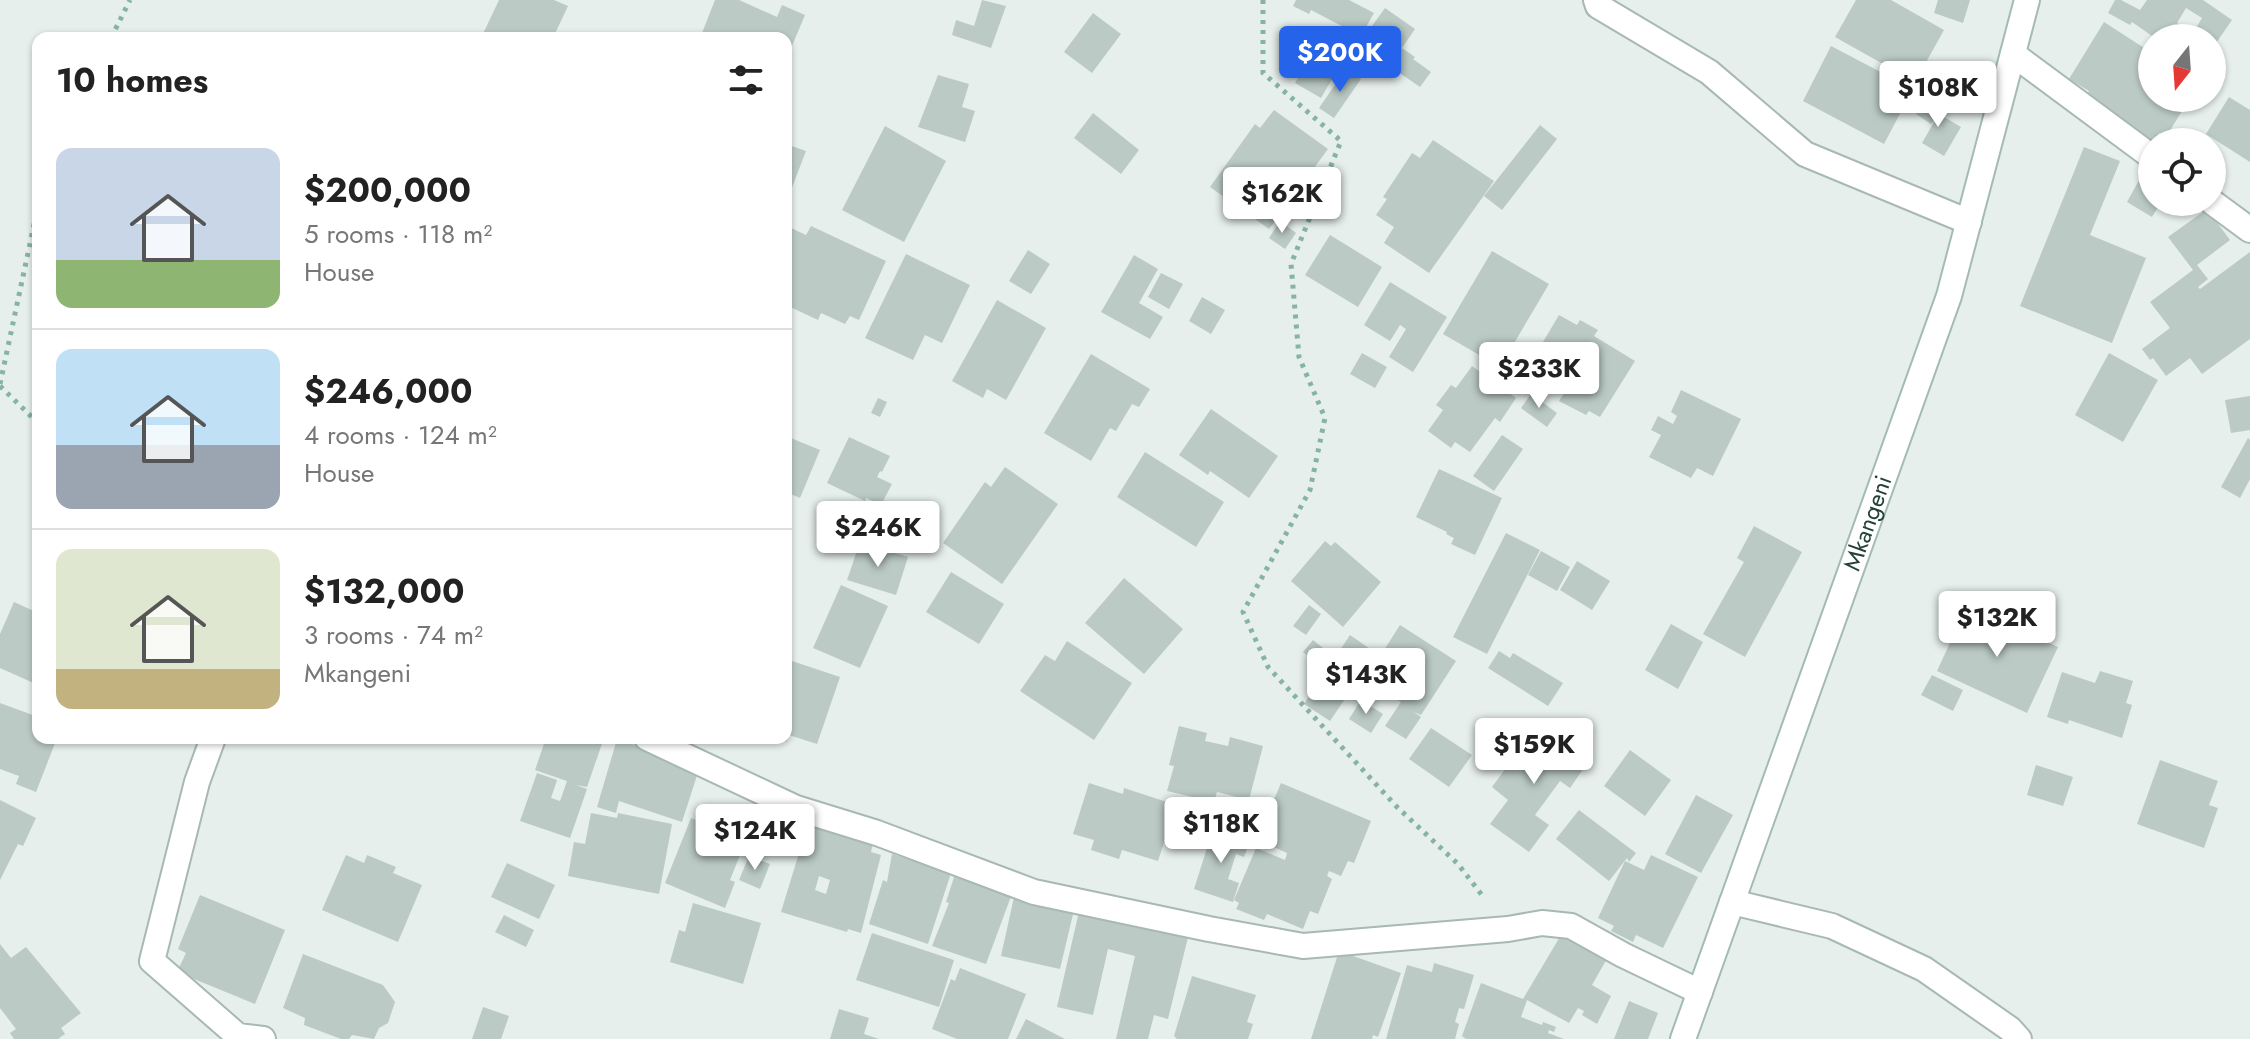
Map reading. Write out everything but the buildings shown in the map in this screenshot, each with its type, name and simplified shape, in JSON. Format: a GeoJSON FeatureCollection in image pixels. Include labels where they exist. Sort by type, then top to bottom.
{"type":"FeatureCollection","features":[{"type":"Feature","properties":{"kind":"street"},"geometry":{"type":"LineString","coordinates":[[1596,0],[1598,6],[1709,72],[1805,154],[1969,222]]}},
{"type":"Feature","properties":{"kind":"street","name":"Mkangeni"},"geometry":{"type":"LineString","coordinates":[[1683,1039],[1949,296],[2027,0]]}},
{"type":"Feature","properties":{"kind":"street"},"geometry":{"type":"LineString","coordinates":[[2013,54],[2138,147]]}},
{"type":"Feature","properties":{"kind":"street"},"geometry":{"type":"LineString","coordinates":[[2226,212],[2250,230]]}},
{"type":"Feature","properties":{"kind":"street"},"geometry":{"type":"LineString","coordinates":[[211,744],[197,782],[152,961],[238,1036],[263,1039]]}},
{"type":"Feature","properties":{"kind":"street"},"geometry":{"type":"LineString","coordinates":[[660,744],[796,808],[877,833],[1034,892],[1303,946],[1508,929],[1542,923],[1571,926],[1700,992]]}},
{"type":"Feature","properties":{"kind":"street"},"geometry":{"type":"LineString","coordinates":[[1732,902],[1832,926],[1924,969],[2010,1029],[2019,1039]]}},
{"type":"Feature","properties":{"kind":"path"},"geometry":{"type":"LineString","coordinates":[[114,32],[130,0]]}},
{"type":"Feature","properties":{"kind":"path"},"geometry":{"type":"LineString","coordinates":[[1263,0],[1263,73],[1341,141],[1291,264],[1299,357],[1325,418],[1310,490],[1243,612],[1268,667],[1397,807],[1458,864],[1508,929]]}},
{"type":"Feature","properties":{"kind":"path"},"geometry":{"type":"LineString","coordinates":[[32,234],[0,385],[32,417]]}}]}
